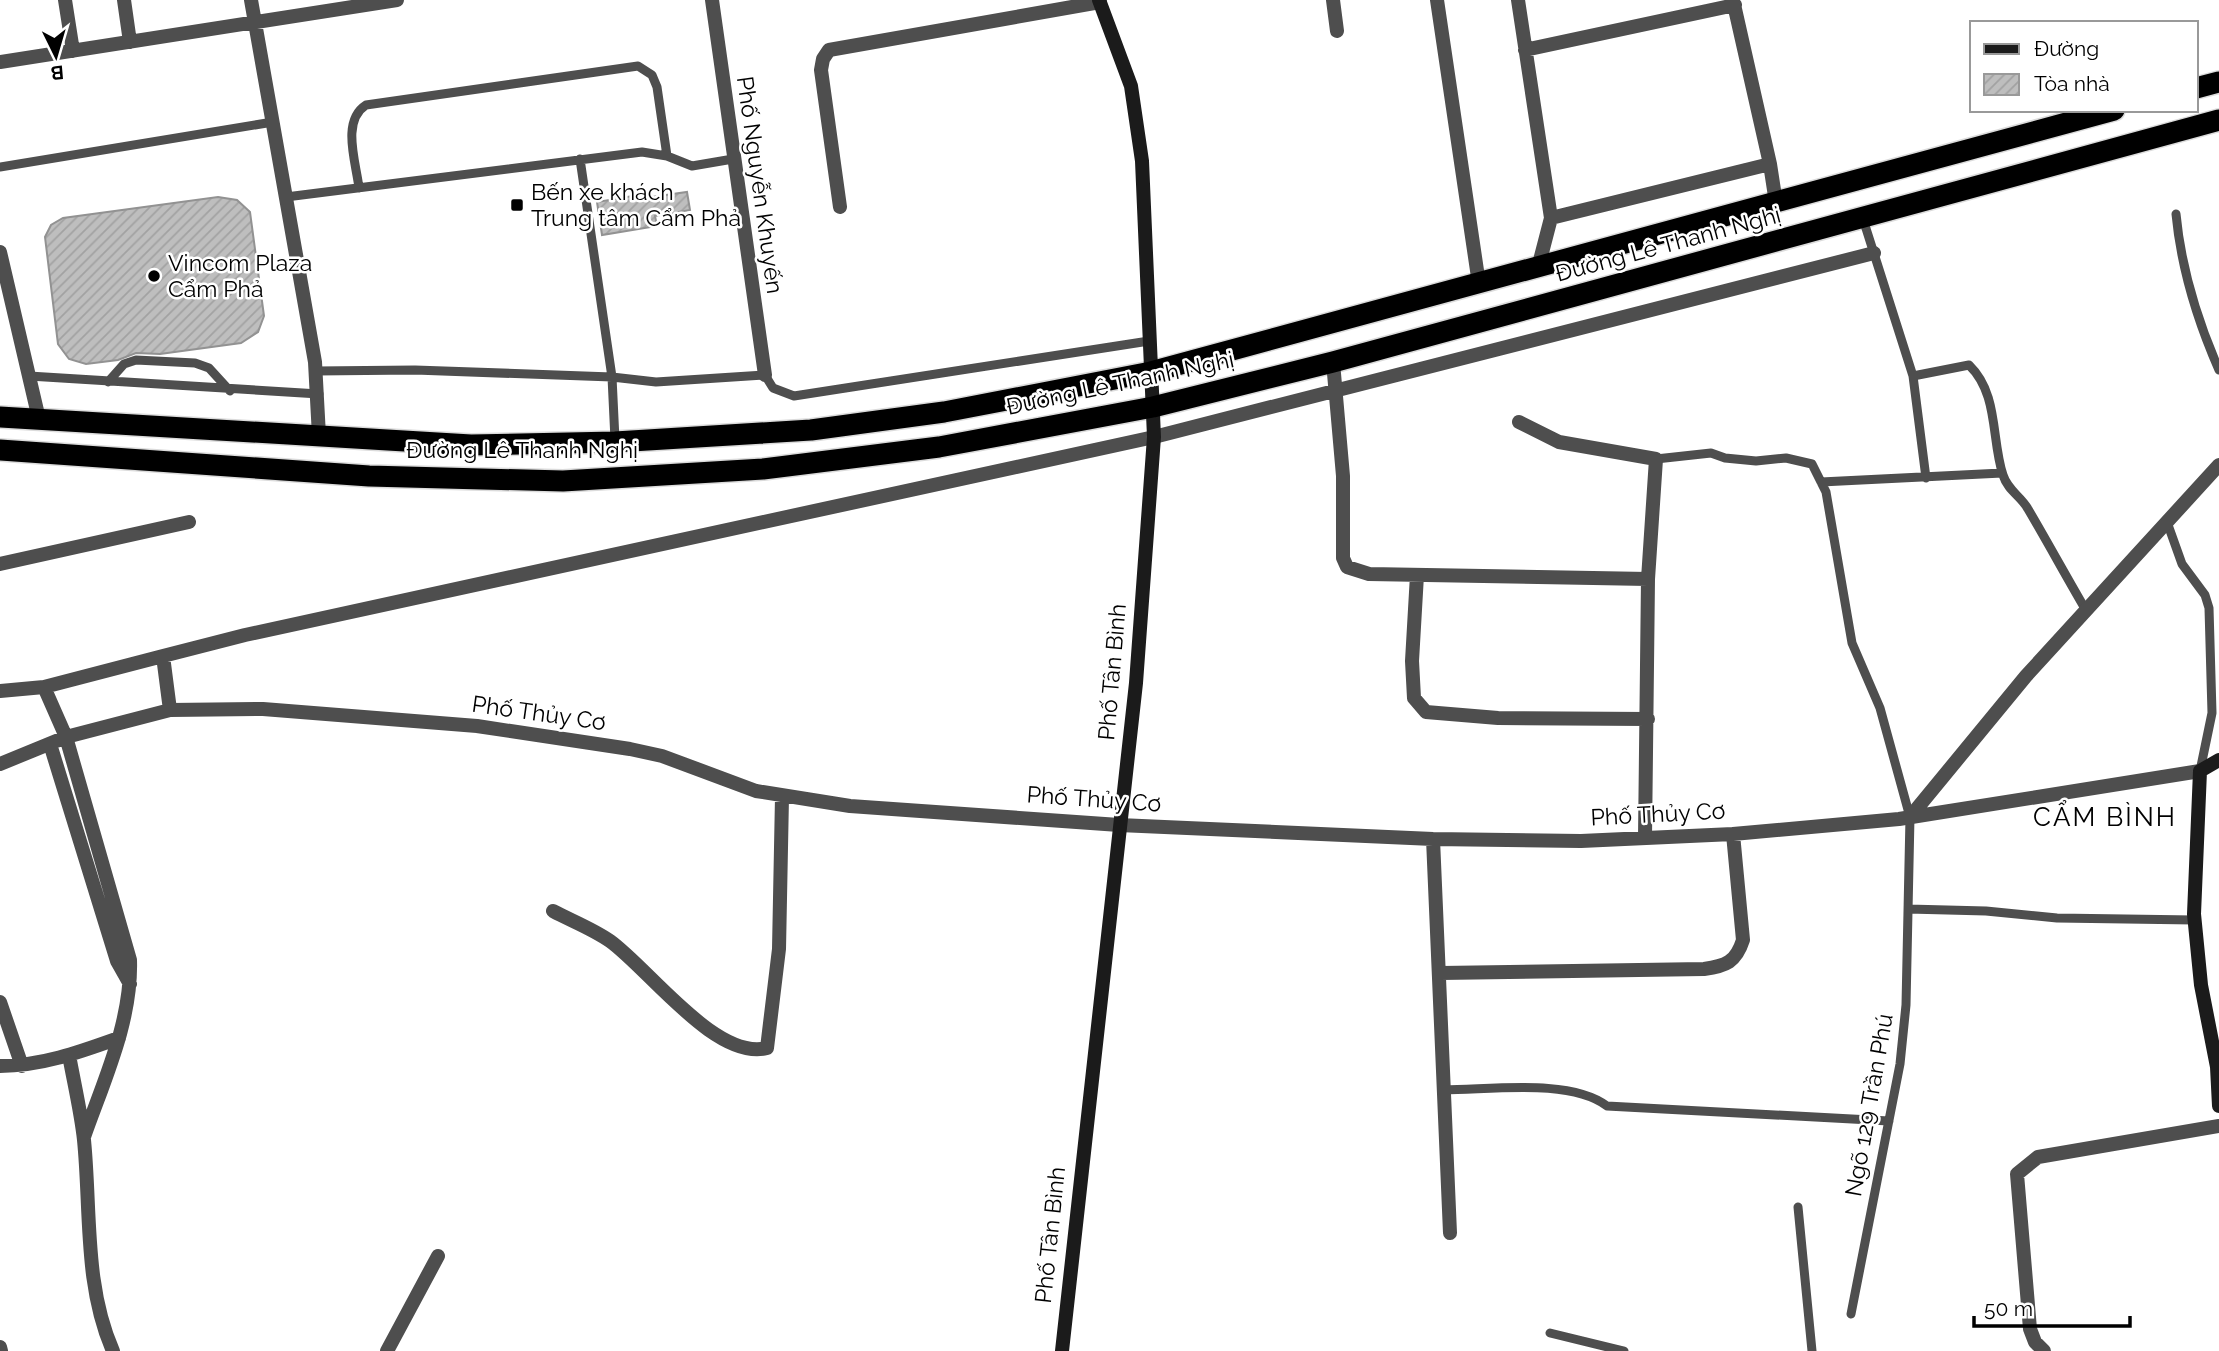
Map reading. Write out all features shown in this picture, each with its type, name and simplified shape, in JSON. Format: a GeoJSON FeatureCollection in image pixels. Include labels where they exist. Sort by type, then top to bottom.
{"type":"FeatureCollection","features":[{"type":"Feature","properties":{"kind":"highway"},"geometry":{"type":"LineString","coordinates":[[2198,87],[2219,82]]}},
{"type":"Feature","properties":{"kind":"highway","name":"Đường Lê Thanh Nghị"},"geometry":{"type":"LineString","coordinates":[[0,417],[471,445],[615,442],[811,430],[944,412],[1151,372],[2107,112]]}},
{"type":"Feature","properties":{"kind":"highway","name":"Đường Lê Thanh Nghị"},"geometry":{"type":"LineString","coordinates":[[0,450],[369,476],[564,481],[763,469],[940,447],[1153,407],[1333,362],[2219,120]]}},
{"type":"Feature","properties":{"kind":"highway"},"geometry":{"type":"LineString","coordinates":[[615,442],[621,477]]}},
{"type":"Feature","properties":{"kind":"street"},"geometry":{"type":"LineString","coordinates":[[65,0],[73,51]]}},
{"type":"Feature","properties":{"kind":"street"},"geometry":{"type":"LineString","coordinates":[[124,0],[130,42]]}},
{"type":"Feature","properties":{"kind":"street"},"geometry":{"type":"LineString","coordinates":[[251,0],[316,371],[319,436]]}},
{"type":"Feature","properties":{"kind":"street"},"geometry":{"type":"LineString","coordinates":[[0,62],[397,0]]}},
{"type":"Feature","properties":{"kind":"street","name":"Phố Nguyễn Khuyến"},"geometry":{"type":"LineString","coordinates":[[712,0],[765,375]]}},
{"type":"Feature","properties":{"kind":"street"},"geometry":{"type":"LineString","coordinates":[[1333,0],[1337,32]]}},
{"type":"Feature","properties":{"kind":"street"},"geometry":{"type":"LineString","coordinates":[[1437,0],[1479,284]]}},
{"type":"Feature","properties":{"kind":"street"},"geometry":{"type":"LineString","coordinates":[[1518,0],[1550,218],[1538,268]]}},
{"type":"Feature","properties":{"kind":"street"},"geometry":{"type":"LineString","coordinates":[[840,207],[821,70],[823,59],[830,50],[1100,1]]}},
{"type":"Feature","properties":{"kind":"street","name":"Phố Tân Bình"},"geometry":{"type":"LineString","coordinates":[[1062,1351],[1136,683],[1154,437],[1142,161],[1131,86],[1100,1]]}},
{"type":"Feature","properties":{"kind":"street"},"geometry":{"type":"LineString","coordinates":[[1525,50],[1734,2],[1770,164],[1776,203]]}},
{"type":"Feature","properties":{"kind":"street"},"geometry":{"type":"LineString","coordinates":[[1550,218],[1770,164]]}},
{"type":"Feature","properties":{"kind":"street"},"geometry":{"type":"LineString","coordinates":[[0,252],[39,419]]}},
{"type":"Feature","properties":{"kind":"street"},"geometry":{"type":"LineString","coordinates":[[0,691],[44,687],[163,656],[1154,437],[1874,253]]}},
{"type":"Feature","properties":{"kind":"street"},"geometry":{"type":"LineString","coordinates":[[1333,362],[1343,476],[1342,545],[1347,567],[1369,573],[1417,575],[1648,579]]}},
{"type":"Feature","properties":{"kind":"street"},"geometry":{"type":"LineString","coordinates":[[1519,422],[1559,442],[1656,459],[1648,579],[1645,838]]}},
{"type":"Feature","properties":{"kind":"street"},"geometry":{"type":"LineString","coordinates":[[1910,817],[2026,676],[2219,465]]}},
{"type":"Feature","properties":{"kind":"street"},"geometry":{"type":"LineString","coordinates":[[0,564],[189,522]]}},
{"type":"Feature","properties":{"kind":"street"},"geometry":{"type":"LineString","coordinates":[[1417,575],[1412,661],[1414,698],[1426,712],[1498,718],[1648,719]]}},
{"type":"Feature","properties":{"kind":"street"},"geometry":{"type":"LineString","coordinates":[[163,656],[170,710]]}},
{"type":"Feature","properties":{"kind":"street"},"geometry":{"type":"LineString","coordinates":[[44,687],[66,737],[130,960],[131,986],[119,1038],[84,1137]]}},
{"type":"Feature","properties":{"kind":"street","name":"Phố Thủy Cơ"},"geometry":{"type":"LineString","coordinates":[[0,764],[66,737],[170,710],[263,709],[477,726],[662,756],[746,788],[782,797],[850,806],[1119,825],[1433,839],[1581,841],[1733,834],[1910,817],[2200,771]]}},
{"type":"Feature","properties":{"kind":"street"},"geometry":{"type":"LineString","coordinates":[[50,744],[117,961],[131,986]]}},
{"type":"Feature","properties":{"kind":"street"},"geometry":{"type":"LineString","coordinates":[[2219,760],[2200,771],[2194,920],[2201,985],[2217,1067],[2219,1106]]}},
{"type":"Feature","properties":{"kind":"street"},"geometry":{"type":"LineString","coordinates":[[65,792],[81,787]]}},
{"type":"Feature","properties":{"kind":"street"},"geometry":{"type":"LineString","coordinates":[[553,911],[610,941],[673,1000],[722,1038],[740,1047],[767,1048],[779,948],[782,797]]}},
{"type":"Feature","properties":{"kind":"street"},"geometry":{"type":"LineString","coordinates":[[1441,973],[1704,969],[1726,966],[1738,955],[1743,940],[1733,834]]}},
{"type":"Feature","properties":{"kind":"street"},"geometry":{"type":"LineString","coordinates":[[1433,839],[1441,973],[1450,1233]]}},
{"type":"Feature","properties":{"kind":"street"},"geometry":{"type":"LineString","coordinates":[[0,1002],[23,1066]]}},
{"type":"Feature","properties":{"kind":"street"},"geometry":{"type":"LineString","coordinates":[[0,1066],[23,1066],[69,1055],[119,1038]]}},
{"type":"Feature","properties":{"kind":"street"},"geometry":{"type":"LineString","coordinates":[[69,1055],[84,1137],[94,1283],[101,1325],[113,1351]]}},
{"type":"Feature","properties":{"kind":"street"},"geometry":{"type":"LineString","coordinates":[[2044,1351],[2035,1342],[2030,1329],[2017,1174],[2038,1157],[2219,1126]]}},
{"type":"Feature","properties":{"kind":"street"},"geometry":{"type":"LineString","coordinates":[[387,1351],[438,1256]]}},
{"type":"Feature","properties":{"kind":"lane"},"geometry":{"type":"LineString","coordinates":[[359,188],[351,124],[355,112],[366,105],[638,66],[652,75],[657,87],[667,156]]}},
{"type":"Feature","properties":{"kind":"lane"},"geometry":{"type":"LineString","coordinates":[[0,167],[273,122]]}},
{"type":"Feature","properties":{"kind":"lane"},"geometry":{"type":"LineString","coordinates":[[286,197],[642,152],[667,156],[692,166],[733,159]]}},
{"type":"Feature","properties":{"kind":"lane"},"geometry":{"type":"LineString","coordinates":[[580,159],[612,377],[615,442]]}},
{"type":"Feature","properties":{"kind":"lane"},"geometry":{"type":"LineString","coordinates":[[2176,214],[2178,241],[2193,299],[2219,370]]}},
{"type":"Feature","properties":{"kind":"lane"},"geometry":{"type":"LineString","coordinates":[[1863,219],[1913,376],[1926,478]]}},
{"type":"Feature","properties":{"kind":"lane"},"geometry":{"type":"LineString","coordinates":[[316,371],[415,370],[612,377],[656,382],[765,375],[781,393],[817,395],[1149,341]]}},
{"type":"Feature","properties":{"kind":"lane"},"geometry":{"type":"LineString","coordinates":[[108,382],[124,364],[136,360],[195,363],[209,368],[230,391]]}},
{"type":"Feature","properties":{"kind":"lane"},"geometry":{"type":"LineString","coordinates":[[1913,376],[1969,365],[1976,371],[1990,403],[2002,474],[2009,489],[2027,507],[2087,612]]}},
{"type":"Feature","properties":{"kind":"lane"},"geometry":{"type":"LineString","coordinates":[[29,376],[230,391],[319,394]]}},
{"type":"Feature","properties":{"kind":"lane"},"geometry":{"type":"LineString","coordinates":[[1656,459],[1711,453],[1725,458],[1756,461],[1786,458],[1812,464],[1821,482],[2002,474]]}},
{"type":"Feature","properties":{"kind":"lane","name":"Ngõ 129 Trần Phú"},"geometry":{"type":"LineString","coordinates":[[1821,482],[1826,492],[1852,643],[1880,708],[1910,817],[1906,1004],[1900,1064],[1851,1314]]}},
{"type":"Feature","properties":{"kind":"lane"},"geometry":{"type":"LineString","coordinates":[[2167,522],[2182,564],[2205,595],[2209,608],[2212,713],[2200,771]]}},
{"type":"Feature","properties":{"kind":"lane"},"geometry":{"type":"LineString","coordinates":[[1908,909],[1986,911],[2057,918],[2194,920]]}},
{"type":"Feature","properties":{"kind":"lane"},"geometry":{"type":"LineString","coordinates":[[1444,1090],[1562,1090],[1593,1096],[1606,1106],[1889,1121]]}},
{"type":"Feature","properties":{"kind":"lane"},"geometry":{"type":"LineString","coordinates":[[1798,1207],[1812,1351]]}},
{"type":"Feature","properties":{"kind":"lane"},"geometry":{"type":"LineString","coordinates":[[1550,1333],[1624,1351]]}},
{"type":"Feature","properties":{"kind":"building"},"geometry":{"type":"Polygon","coordinates":[[[687,192],[690,210],[655,216],[657,226],[602,235],[597,202],[651,193],[652,197],[687,192]]]}},
{"type":"Feature","properties":{"kind":"building","name":"Vincom Plaza Cẩm Phả"},"geometry":{"type":"Polygon","coordinates":[[[218,197],[237,200],[250,212],[264,316],[258,332],[241,343],[160,354],[136,353],[118,360],[86,364],[69,359],[58,344],[45,237],[51,225],[63,218],[218,197]]]}},
{"type":"Feature","properties":{"kind":"place","name":"Bến xe khách Trung tâm Cẩm Phả"},"geometry":{"type":"Point","coordinates":[517,205]}},
{"type":"Feature","properties":{"kind":"place","name":"Vincom Plaza Cẩm Phả"},"geometry":{"type":"Point","coordinates":[154,276]}},
{"type":"Feature","properties":{"kind":"district","name":"CẨM BÌNH"},"geometry":{"type":"Point","coordinates":[2105,817]}}]}
